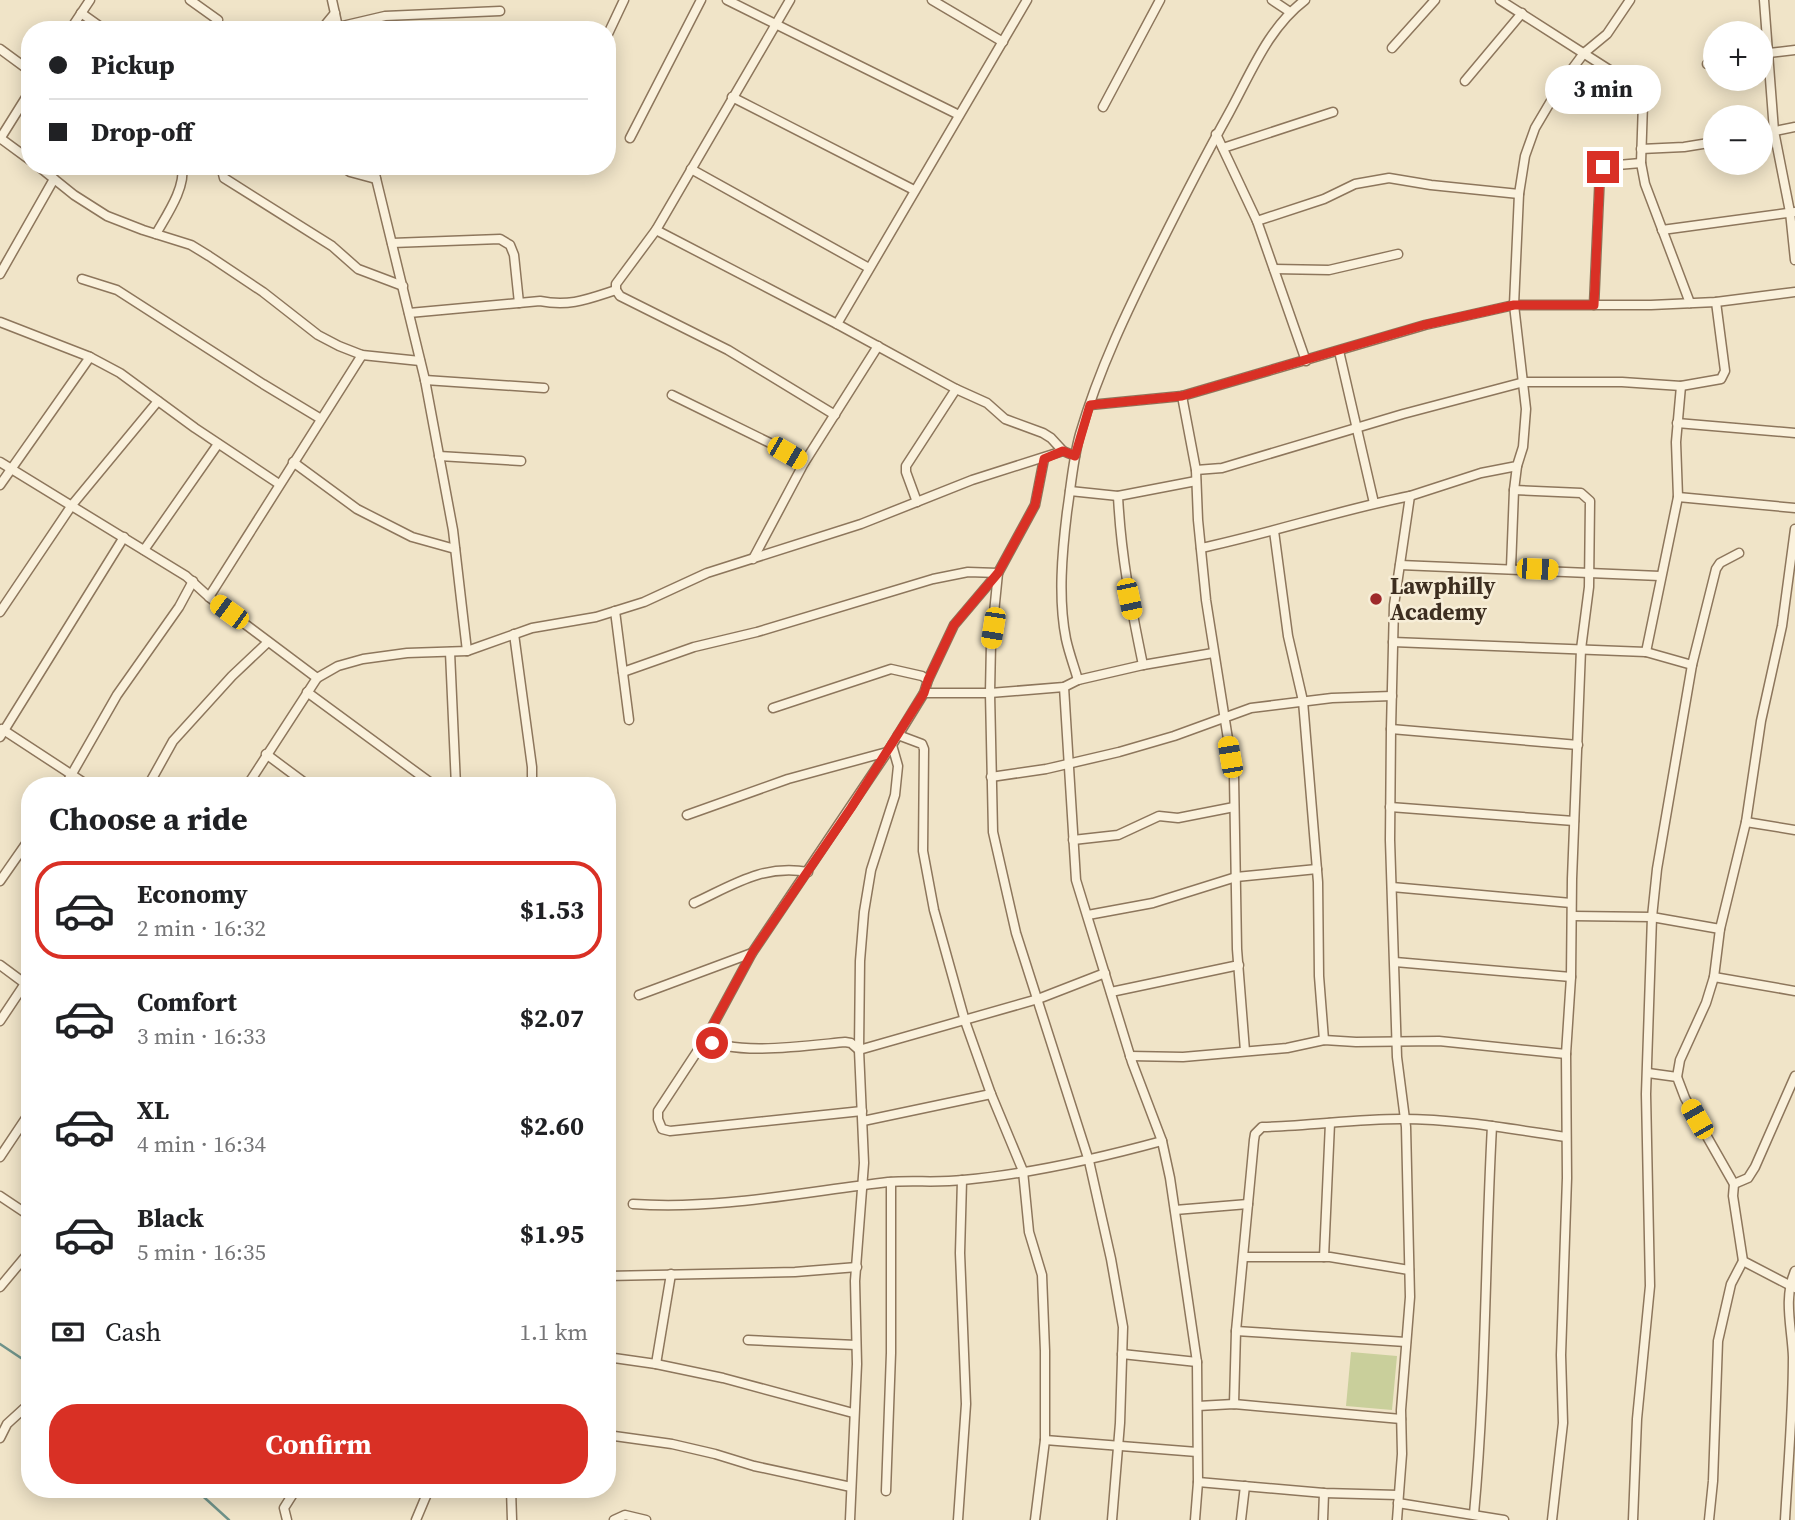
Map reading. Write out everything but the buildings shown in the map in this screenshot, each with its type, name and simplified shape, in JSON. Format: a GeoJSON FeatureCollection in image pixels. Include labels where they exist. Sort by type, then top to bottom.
{"type":"FeatureCollection","features":[{"type":"Feature","properties":{"kind":"street"},"geometry":{"type":"LineString","coordinates":[[76,21],[90,0]]}},
{"type":"Feature","properties":{"kind":"street"},"geometry":{"type":"LineString","coordinates":[[190,0],[218,20]]}},
{"type":"Feature","properties":{"kind":"street"},"geometry":{"type":"LineString","coordinates":[[331,0],[337,21]]}},
{"type":"Feature","properties":{"kind":"street"},"geometry":{"type":"LineString","coordinates":[[614,21],[624,0]]}},
{"type":"Feature","properties":{"kind":"street"},"geometry":{"type":"LineString","coordinates":[[630,138],[701,0]]}},
{"type":"Feature","properties":{"kind":"street"},"geometry":{"type":"LineString","coordinates":[[727,0],[959,115]]}},
{"type":"Feature","properties":{"kind":"street"},"geometry":{"type":"LineString","coordinates":[[790,0],[656,230],[616,284],[616,290],[620,296],[728,350],[835,415]]}},
{"type":"Feature","properties":{"kind":"street"},"geometry":{"type":"LineString","coordinates":[[932,0],[1003,42]]}},
{"type":"Feature","properties":{"kind":"street"},"geometry":{"type":"LineString","coordinates":[[837,324],[1027,0]]}},
{"type":"Feature","properties":{"kind":"street"},"geometry":{"type":"LineString","coordinates":[[1103,107],[1160,0]]}},
{"type":"Feature","properties":{"kind":"street"},"geometry":{"type":"LineString","coordinates":[[1272,0],[1290,12]]}},
{"type":"Feature","properties":{"kind":"street"},"geometry":{"type":"LineString","coordinates":[[1078,680],[1066,638],[1062,607],[1063,545],[1075,456],[1094,391],[1122,322],[1243,81],[1290,12],[1305,0]]}},
{"type":"Feature","properties":{"kind":"street"},"geometry":{"type":"LineString","coordinates":[[1392,48],[1435,0]]}},
{"type":"Feature","properties":{"kind":"street"},"geometry":{"type":"LineString","coordinates":[[1500,0],[1630,83],[1638,92],[1643,103],[1641,163],[1645,184],[1690,303]]}},
{"type":"Feature","properties":{"kind":"street"},"geometry":{"type":"LineString","coordinates":[[1511,568],[1514,490],[1526,427],[1524,382],[1514,305],[1519,194],[1524,156],[1535,128],[1561,84],[1584,54],[1607,34],[1630,0]]}},
{"type":"Feature","properties":{"kind":"street"},"geometry":{"type":"LineString","coordinates":[[1763,0],[1764,21]]}},
{"type":"Feature","properties":{"kind":"street"},"geometry":{"type":"LineString","coordinates":[[365,21],[385,16],[500,11]]}},
{"type":"Feature","properties":{"kind":"street"},"geometry":{"type":"LineString","coordinates":[[81,13],[92,21]]}},
{"type":"Feature","properties":{"kind":"street"},"geometry":{"type":"LineString","coordinates":[[328,21],[335,13]]}},
{"type":"Feature","properties":{"kind":"street"},"geometry":{"type":"LineString","coordinates":[[1465,81],[1522,13]]}},
{"type":"Feature","properties":{"kind":"street"},"geometry":{"type":"LineString","coordinates":[[0,48],[21,64]]}},
{"type":"Feature","properties":{"kind":"street"},"geometry":{"type":"LineString","coordinates":[[1773,52],[1795,50]]}},
{"type":"Feature","properties":{"kind":"street"},"geometry":{"type":"LineString","coordinates":[[1769,91],[1774,131],[1792,212],[1795,260]]}},
{"type":"Feature","properties":{"kind":"street"},"geometry":{"type":"LineString","coordinates":[[732,97],[914,190]]}},
{"type":"Feature","properties":{"kind":"street"},"geometry":{"type":"LineString","coordinates":[[21,105],[0,138],[21,153]]}},
{"type":"Feature","properties":{"kind":"street"},"geometry":{"type":"LineString","coordinates":[[1223,148],[1333,112]]}},
{"type":"Feature","properties":{"kind":"street"},"geometry":{"type":"LineString","coordinates":[[1774,131],[1795,127]]}},
{"type":"Feature","properties":{"kind":"street"},"geometry":{"type":"LineString","coordinates":[[1216,134],[1257,221],[1306,361]]}},
{"type":"Feature","properties":{"kind":"street"},"geometry":{"type":"LineString","coordinates":[[1641,149],[1703,144]]}},
{"type":"Feature","properties":{"kind":"street"},"geometry":{"type":"LineString","coordinates":[[1594,305],[1600,172],[1606,166],[1641,163]]}},
{"type":"Feature","properties":{"kind":"street"},"geometry":{"type":"LineString","coordinates":[[691,169],[869,268]]}},
{"type":"Feature","properties":{"kind":"street"},"geometry":{"type":"LineString","coordinates":[[49,175],[107,216],[191,245],[250,283],[318,335],[362,355],[420,361]]}},
{"type":"Feature","properties":{"kind":"street"},"geometry":{"type":"LineString","coordinates":[[156,234],[177,192],[182,175]]}},
{"type":"Feature","properties":{"kind":"street"},"geometry":{"type":"LineString","coordinates":[[224,175],[332,246],[358,269],[403,286]]}},
{"type":"Feature","properties":{"kind":"street"},"geometry":{"type":"LineString","coordinates":[[361,175],[376,179]]}},
{"type":"Feature","properties":{"kind":"street"},"geometry":{"type":"LineString","coordinates":[[375,175],[425,380],[455,549],[467,651]]}},
{"type":"Feature","properties":{"kind":"street"},"geometry":{"type":"LineString","coordinates":[[1257,221],[1324,199],[1355,184],[1389,178],[1519,194]]}},
{"type":"Feature","properties":{"kind":"street"},"geometry":{"type":"LineString","coordinates":[[0,274],[54,179]]}},
{"type":"Feature","properties":{"kind":"street"},"geometry":{"type":"LineString","coordinates":[[1662,230],[1792,212]]}},
{"type":"Feature","properties":{"kind":"street"},"geometry":{"type":"LineString","coordinates":[[656,230],[987,403],[1012,422],[1043,433],[1063,451],[1075,456]]}},
{"type":"Feature","properties":{"kind":"street"},"geometry":{"type":"LineString","coordinates":[[392,243],[500,239],[510,245],[514,255],[519,303]]}},
{"type":"Feature","properties":{"kind":"street"},"geometry":{"type":"LineString","coordinates":[[1274,269],[1329,270],[1398,254]]}},
{"type":"Feature","properties":{"kind":"street"},"geometry":{"type":"LineString","coordinates":[[82,279],[117,290],[321,419]]}},
{"type":"Feature","properties":{"kind":"street"},"geometry":{"type":"LineString","coordinates":[[409,313],[540,301],[558,305],[574,304],[616,290]]}},
{"type":"Feature","properties":{"kind":"street"},"geometry":{"type":"LineString","coordinates":[[1090,405],[1182,396],[1424,325],[1514,305],[1716,302],[1795,292]]}},
{"type":"Feature","properties":{"kind":"street"},"geometry":{"type":"LineString","coordinates":[[1196,470],[1222,468],[1524,382],[1622,382],[1681,386],[1721,379],[1724,375],[1716,302]]}},
{"type":"Feature","properties":{"kind":"street"},"geometry":{"type":"LineString","coordinates":[[0,322],[90,356],[120,373],[218,444],[279,484]]}},
{"type":"Feature","properties":{"kind":"street"},"geometry":{"type":"LineString","coordinates":[[753,559],[804,463],[878,346]]}},
{"type":"Feature","properties":{"kind":"street"},"geometry":{"type":"LineString","coordinates":[[1339,351],[1374,503]]}},
{"type":"Feature","properties":{"kind":"street"},"geometry":{"type":"LineString","coordinates":[[209,597],[362,355]]}},
{"type":"Feature","properties":{"kind":"street"},"geometry":{"type":"LineString","coordinates":[[0,485],[90,356]]}},
{"type":"Feature","properties":{"kind":"street"},"geometry":{"type":"LineString","coordinates":[[425,380],[544,388]]}},
{"type":"Feature","properties":{"kind":"street"},"geometry":{"type":"LineString","coordinates":[[1646,652],[1678,497],[1677,424],[1681,386]]}},
{"type":"Feature","properties":{"kind":"street"},"geometry":{"type":"LineString","coordinates":[[917,502],[906,466],[956,389]]}},
{"type":"Feature","properties":{"kind":"street"},"geometry":{"type":"LineString","coordinates":[[672,395],[770,443],[804,463]]}},
{"type":"Feature","properties":{"kind":"street"},"geometry":{"type":"LineString","coordinates":[[1182,396],[1196,470],[1201,548],[1213,653],[1234,776],[1239,965],[1245,1051]]}},
{"type":"Feature","properties":{"kind":"street"},"geometry":{"type":"LineString","coordinates":[[0,612],[72,505],[158,401]]}},
{"type":"Feature","properties":{"kind":"street"},"geometry":{"type":"LineString","coordinates":[[1677,424],[1795,433]]}},
{"type":"Feature","properties":{"kind":"street"},"geometry":{"type":"LineString","coordinates":[[144,550],[218,444]]}},
{"type":"Feature","properties":{"kind":"street"},"geometry":{"type":"LineString","coordinates":[[252,777],[317,678],[338,666],[363,659],[407,653],[467,651],[532,628],[596,617],[644,602],[707,573],[861,524],[972,480],[1063,451]]}},
{"type":"Feature","properties":{"kind":"street"},"geometry":{"type":"LineString","coordinates":[[439,456],[521,461]]}},
{"type":"Feature","properties":{"kind":"street"},"geometry":{"type":"LineString","coordinates":[[991,1094],[863,1116],[670,1131],[662,1129],[658,1119],[658,1111],[706,1038],[752,953],[890,749],[924,693],[954,625],[998,573],[1035,505],[1044,459]]}},
{"type":"Feature","properties":{"kind":"street"},"geometry":{"type":"LineString","coordinates":[[0,462],[193,581],[209,597],[317,678]]}},
{"type":"Feature","properties":{"kind":"street"},"geometry":{"type":"LineString","coordinates":[[293,462],[357,509],[412,537],[455,549]]}},
{"type":"Feature","properties":{"kind":"street"},"geometry":{"type":"LineString","coordinates":[[1201,548],[1410,496],[1481,472],[1517,466]]}},
{"type":"Feature","properties":{"kind":"street"},"geometry":{"type":"LineString","coordinates":[[1070,491],[1118,496],[1196,481]]}},
{"type":"Feature","properties":{"kind":"street"},"geometry":{"type":"LineString","coordinates":[[1514,490],[1581,493],[1590,501],[1590,587],[1581,649],[1571,903],[1572,977],[1566,1054],[1567,1178],[1561,1355],[1563,1423],[1552,1520]]}},
{"type":"Feature","properties":{"kind":"street"},"geometry":{"type":"LineString","coordinates":[[1118,496],[1120,544],[1143,665]]}},
{"type":"Feature","properties":{"kind":"street"},"geometry":{"type":"LineString","coordinates":[[1396,1520],[1402,1454],[1401,1419],[1409,1270],[1405,1119],[1397,1057],[1390,807],[1391,729],[1394,605],[1410,496]]}},
{"type":"Feature","properties":{"kind":"street"},"geometry":{"type":"LineString","coordinates":[[1678,497],[1795,508]]}},
{"type":"Feature","properties":{"kind":"street"},"geometry":{"type":"LineString","coordinates":[[1709,1520],[1718,1341],[1731,1284],[1743,1261],[1733,1196],[1734,1184],[1685,1098],[1677,1077],[1680,1060],[1706,1003],[1713,977],[1720,929],[1746,822],[1761,721],[1782,626],[1795,529]]}},
{"type":"Feature","properties":{"kind":"street"},"geometry":{"type":"LineString","coordinates":[[1274,531],[1288,636],[1303,701],[1317,869],[1319,976],[1324,1040]]}},
{"type":"Feature","properties":{"kind":"street"},"geometry":{"type":"LineString","coordinates":[[75,777],[2,732],[124,537]]}},
{"type":"Feature","properties":{"kind":"street"},"geometry":{"type":"LineString","coordinates":[[1633,1520],[1637,1419],[1650,1286],[1646,1094],[1652,916],[1659,857],[1692,665],[1716,569],[1739,553]]}},
{"type":"Feature","properties":{"kind":"street"},"geometry":{"type":"LineString","coordinates":[[1400,565],[1660,576]]}},
{"type":"Feature","properties":{"kind":"street"},"geometry":{"type":"LineString","coordinates":[[623,672],[694,647],[757,632],[933,579],[968,572],[998,573]]}},
{"type":"Feature","properties":{"kind":"street"},"geometry":{"type":"LineString","coordinates":[[998,573],[991,643],[990,693],[993,832],[1016,933],[1089,1161],[1123,1327],[1119,1445],[1112,1520]]}},
{"type":"Feature","properties":{"kind":"street"},"geometry":{"type":"LineString","coordinates":[[72,775],[117,695],[179,607],[193,581]]}},
{"type":"Feature","properties":{"kind":"street"},"geometry":{"type":"LineString","coordinates":[[615,611],[629,720]]}},
{"type":"Feature","properties":{"kind":"street"},"geometry":{"type":"LineString","coordinates":[[514,634],[532,777]]}},
{"type":"Feature","properties":{"kind":"street"},"geometry":{"type":"LineString","coordinates":[[153,777],[173,741],[232,676],[268,642]]}},
{"type":"Feature","properties":{"kind":"street"},"geometry":{"type":"LineString","coordinates":[[1393,642],[1646,652],[1692,665]]}},
{"type":"Feature","properties":{"kind":"street"},"geometry":{"type":"LineString","coordinates":[[450,652],[456,777]]}},
{"type":"Feature","properties":{"kind":"street"},"geometry":{"type":"LineString","coordinates":[[924,693],[990,693],[1063,687],[1078,680],[1143,665],[1213,653]]}},
{"type":"Feature","properties":{"kind":"street"},"geometry":{"type":"LineString","coordinates":[[773,708],[891,668],[928,680]]}},
{"type":"Feature","properties":{"kind":"street"},"geometry":{"type":"LineString","coordinates":[[1063,687],[1076,880],[1130,1056],[1162,1141],[1170,1178],[1197,1362],[1198,1482],[1195,1520]]}},
{"type":"Feature","properties":{"kind":"street"},"geometry":{"type":"LineString","coordinates":[[307,692],[423,777]]}},
{"type":"Feature","properties":{"kind":"street"},"geometry":{"type":"LineString","coordinates":[[991,777],[1068,764],[1174,736],[1238,711],[1303,701],[1392,696]]}},
{"type":"Feature","properties":{"kind":"street"},"geometry":{"type":"LineString","coordinates":[[1391,729],[1578,744]]}},
{"type":"Feature","properties":{"kind":"street"},"geometry":{"type":"LineString","coordinates":[[898,735],[922,744],[924,749],[923,851],[934,910],[965,1021],[1023,1171],[1029,1232],[1042,1275],[1045,1440],[1035,1520]]}},
{"type":"Feature","properties":{"kind":"street"},"geometry":{"type":"LineString","coordinates":[[687,816],[788,779],[890,749]]}},
{"type":"Feature","properties":{"kind":"street"},"geometry":{"type":"LineString","coordinates":[[850,1520],[862,1186],[860,961],[871,870],[895,795],[898,766],[890,749]]}},
{"type":"Feature","properties":{"kind":"street"},"geometry":{"type":"LineString","coordinates":[[266,754],[297,777]]}},
{"type":"Feature","properties":{"kind":"street"},"geometry":{"type":"LineString","coordinates":[[1073,840],[1118,835],[1158,816],[1178,818],[1234,807]]}},
{"type":"Feature","properties":{"kind":"street"},"geometry":{"type":"LineString","coordinates":[[1390,807],[1574,821]]}},
{"type":"Feature","properties":{"kind":"street"},"geometry":{"type":"LineString","coordinates":[[1746,822],[1795,830]]}},
{"type":"Feature","properties":{"kind":"street"},"geometry":{"type":"LineString","coordinates":[[0,881],[21,851]]}},
{"type":"Feature","properties":{"kind":"street"},"geometry":{"type":"LineString","coordinates":[[694,903],[758,873],[783,868],[808,872]]}},
{"type":"Feature","properties":{"kind":"street"},"geometry":{"type":"LineString","coordinates":[[1088,915],[1153,903],[1236,877],[1317,869]]}},
{"type":"Feature","properties":{"kind":"street"},"geometry":{"type":"LineString","coordinates":[[1392,887],[1571,903]]}},
{"type":"Feature","properties":{"kind":"street"},"geometry":{"type":"LineString","coordinates":[[1573,916],[1652,916],[1720,929]]}},
{"type":"Feature","properties":{"kind":"street"},"geometry":{"type":"LineString","coordinates":[[639,995],[752,953]]}},
{"type":"Feature","properties":{"kind":"street"},"geometry":{"type":"LineString","coordinates":[[1395,962],[1572,977]]}},
{"type":"Feature","properties":{"kind":"street"},"geometry":{"type":"LineString","coordinates":[[0,965],[21,978]]}},
{"type":"Feature","properties":{"kind":"street"},"geometry":{"type":"LineString","coordinates":[[1111,992],[1239,965]]}},
{"type":"Feature","properties":{"kind":"street"},"geometry":{"type":"LineString","coordinates":[[859,1050],[1038,999],[1105,972]]}},
{"type":"Feature","properties":{"kind":"street"},"geometry":{"type":"LineString","coordinates":[[1713,977],[1795,991]]}},
{"type":"Feature","properties":{"kind":"street"},"geometry":{"type":"LineString","coordinates":[[0,1021],[21,992]]}},
{"type":"Feature","properties":{"kind":"street"},"geometry":{"type":"LineString","coordinates":[[706,1038],[712,1043],[742,1048],[845,1042],[851,1043],[859,1050]]}},
{"type":"Feature","properties":{"kind":"street"},"geometry":{"type":"LineString","coordinates":[[1130,1056],[1183,1057],[1287,1048],[1324,1040],[1439,1041],[1566,1054]]}},
{"type":"Feature","properties":{"kind":"street"},"geometry":{"type":"LineString","coordinates":[[1648,1073],[1677,1077]]}},
{"type":"Feature","properties":{"kind":"street"},"geometry":{"type":"LineString","coordinates":[[1734,1184],[1748,1178],[1755,1167],[1795,1076]]}},
{"type":"Feature","properties":{"kind":"street"},"geometry":{"type":"LineString","coordinates":[[1234,1404],[1236,1331],[1255,1134],[1258,1130],[1262,1127],[1352,1120],[1405,1119],[1492,1126],[1566,1137]]}},
{"type":"Feature","properties":{"kind":"street"},"geometry":{"type":"LineString","coordinates":[[1324,1256],[1330,1123]]}},
{"type":"Feature","properties":{"kind":"street"},"geometry":{"type":"LineString","coordinates":[[1474,1514],[1481,1436],[1492,1126]]}},
{"type":"Feature","properties":{"kind":"street"},"geometry":{"type":"LineString","coordinates":[[0,1157],[21,1131]]}},
{"type":"Feature","properties":{"kind":"street"},"geometry":{"type":"LineString","coordinates":[[633,1204],[666,1206],[720,1203],[891,1182],[961,1180],[1089,1161],[1162,1141]]}},
{"type":"Feature","properties":{"kind":"street"},"geometry":{"type":"LineString","coordinates":[[958,1520],[966,1404],[960,1253],[961,1180]]}},
{"type":"Feature","properties":{"kind":"street"},"geometry":{"type":"LineString","coordinates":[[886,1491],[891,1353],[891,1182]]}},
{"type":"Feature","properties":{"kind":"street"},"geometry":{"type":"LineString","coordinates":[[0,1196],[21,1210]]}},
{"type":"Feature","properties":{"kind":"street"},"geometry":{"type":"LineString","coordinates":[[1175,1210],[1248,1205]]}},
{"type":"Feature","properties":{"kind":"street"},"geometry":{"type":"LineString","coordinates":[[1244,1257],[1324,1256],[1409,1270]]}},
{"type":"Feature","properties":{"kind":"street"},"geometry":{"type":"LineString","coordinates":[[1743,1261],[1792,1286]]}},
{"type":"Feature","properties":{"kind":"street"},"geometry":{"type":"LineString","coordinates":[[0,1287],[21,1262]]}},
{"type":"Feature","properties":{"kind":"street"},"geometry":{"type":"LineString","coordinates":[[616,1276],[795,1272],[857,1267]]}},
{"type":"Feature","properties":{"kind":"street"},"geometry":{"type":"LineString","coordinates":[[1786,1520],[1793,1355],[1788,1312],[1795,1271]]}},
{"type":"Feature","properties":{"kind":"street"},"geometry":{"type":"LineString","coordinates":[[656,1364],[671,1274]]}},
{"type":"Feature","properties":{"kind":"street"},"geometry":{"type":"LineString","coordinates":[[1236,1331],[1406,1342]]}},
{"type":"Feature","properties":{"kind":"street"},"geometry":{"type":"LineString","coordinates":[[748,1339],[856,1345]]}},
{"type":"Feature","properties":{"kind":"street"},"geometry":{"type":"LineString","coordinates":[[1122,1354],[1197,1362]]}},
{"type":"Feature","properties":{"kind":"street"},"geometry":{"type":"LineString","coordinates":[[616,1358],[723,1378],[853,1412]]}},
{"type":"Feature","properties":{"kind":"street"},"geometry":{"type":"LineString","coordinates":[[1198,1406],[1234,1404],[1401,1419]]}},
{"type":"Feature","properties":{"kind":"street"},"geometry":{"type":"LineString","coordinates":[[0,1438],[7,1424],[21,1411]]}},
{"type":"Feature","properties":{"kind":"street"},"geometry":{"type":"LineString","coordinates":[[616,1437],[673,1444],[754,1466],[851,1487]]}},
{"type":"Feature","properties":{"kind":"street"},"geometry":{"type":"LineString","coordinates":[[1045,1440],[1197,1452]]}},
{"type":"Feature","properties":{"kind":"street"},"geometry":{"type":"LineString","coordinates":[[1198,1482],[1398,1499],[1504,1520]]}},
{"type":"Feature","properties":{"kind":"street"},"geometry":{"type":"LineString","coordinates":[[1241,1520],[1245,1486]]}},
{"type":"Feature","properties":{"kind":"street"},"geometry":{"type":"LineString","coordinates":[[1323,1520],[1324,1493]]}},
{"type":"Feature","properties":{"kind":"street"},"geometry":{"type":"LineString","coordinates":[[287,1520],[284,1508],[290,1498]]}},
{"type":"Feature","properties":{"kind":"street"},"geometry":{"type":"LineString","coordinates":[[416,1520],[425,1498]]}},
{"type":"Feature","properties":{"kind":"street"},"geometry":{"type":"LineString","coordinates":[[511,1498],[512,1520]]}},
{"type":"Feature","properties":{"kind":"street"},"geometry":{"type":"LineString","coordinates":[[614,1520],[625,1515],[646,1520]]}},
{"type":"Feature","properties":{"kind":"green space"},"geometry":{"type":"Polygon","coordinates":[[[1351,1352],[1397,1356],[1392,1410],[1346,1406],[1351,1352]]]}},
{"type":"Feature","properties":{"kind":"waterway"},"geometry":{"type":"LineString","coordinates":[[0,1344],[21,1358]]}},
{"type":"Feature","properties":{"kind":"waterway"},"geometry":{"type":"LineString","coordinates":[[205,1498],[229,1520]]}},
{"type":"Feature","properties":{"kind":"place","name":"Lawphilly Academy"},"geometry":{"type":"Point","coordinates":[1376,599]}},
{"type":"Feature","properties":{"kind":"route"},"geometry":{"type":"LineString","coordinates":[[712,1043],[706,1038],[752,953],[851,808],[924,693],[954,625],[998,573],[1035,505],[1044,459],[1063,451],[1075,456],[1090,405],[1182,396],[1424,325],[1514,305],[1594,305],[1600,172],[1603,167]]}}]}
